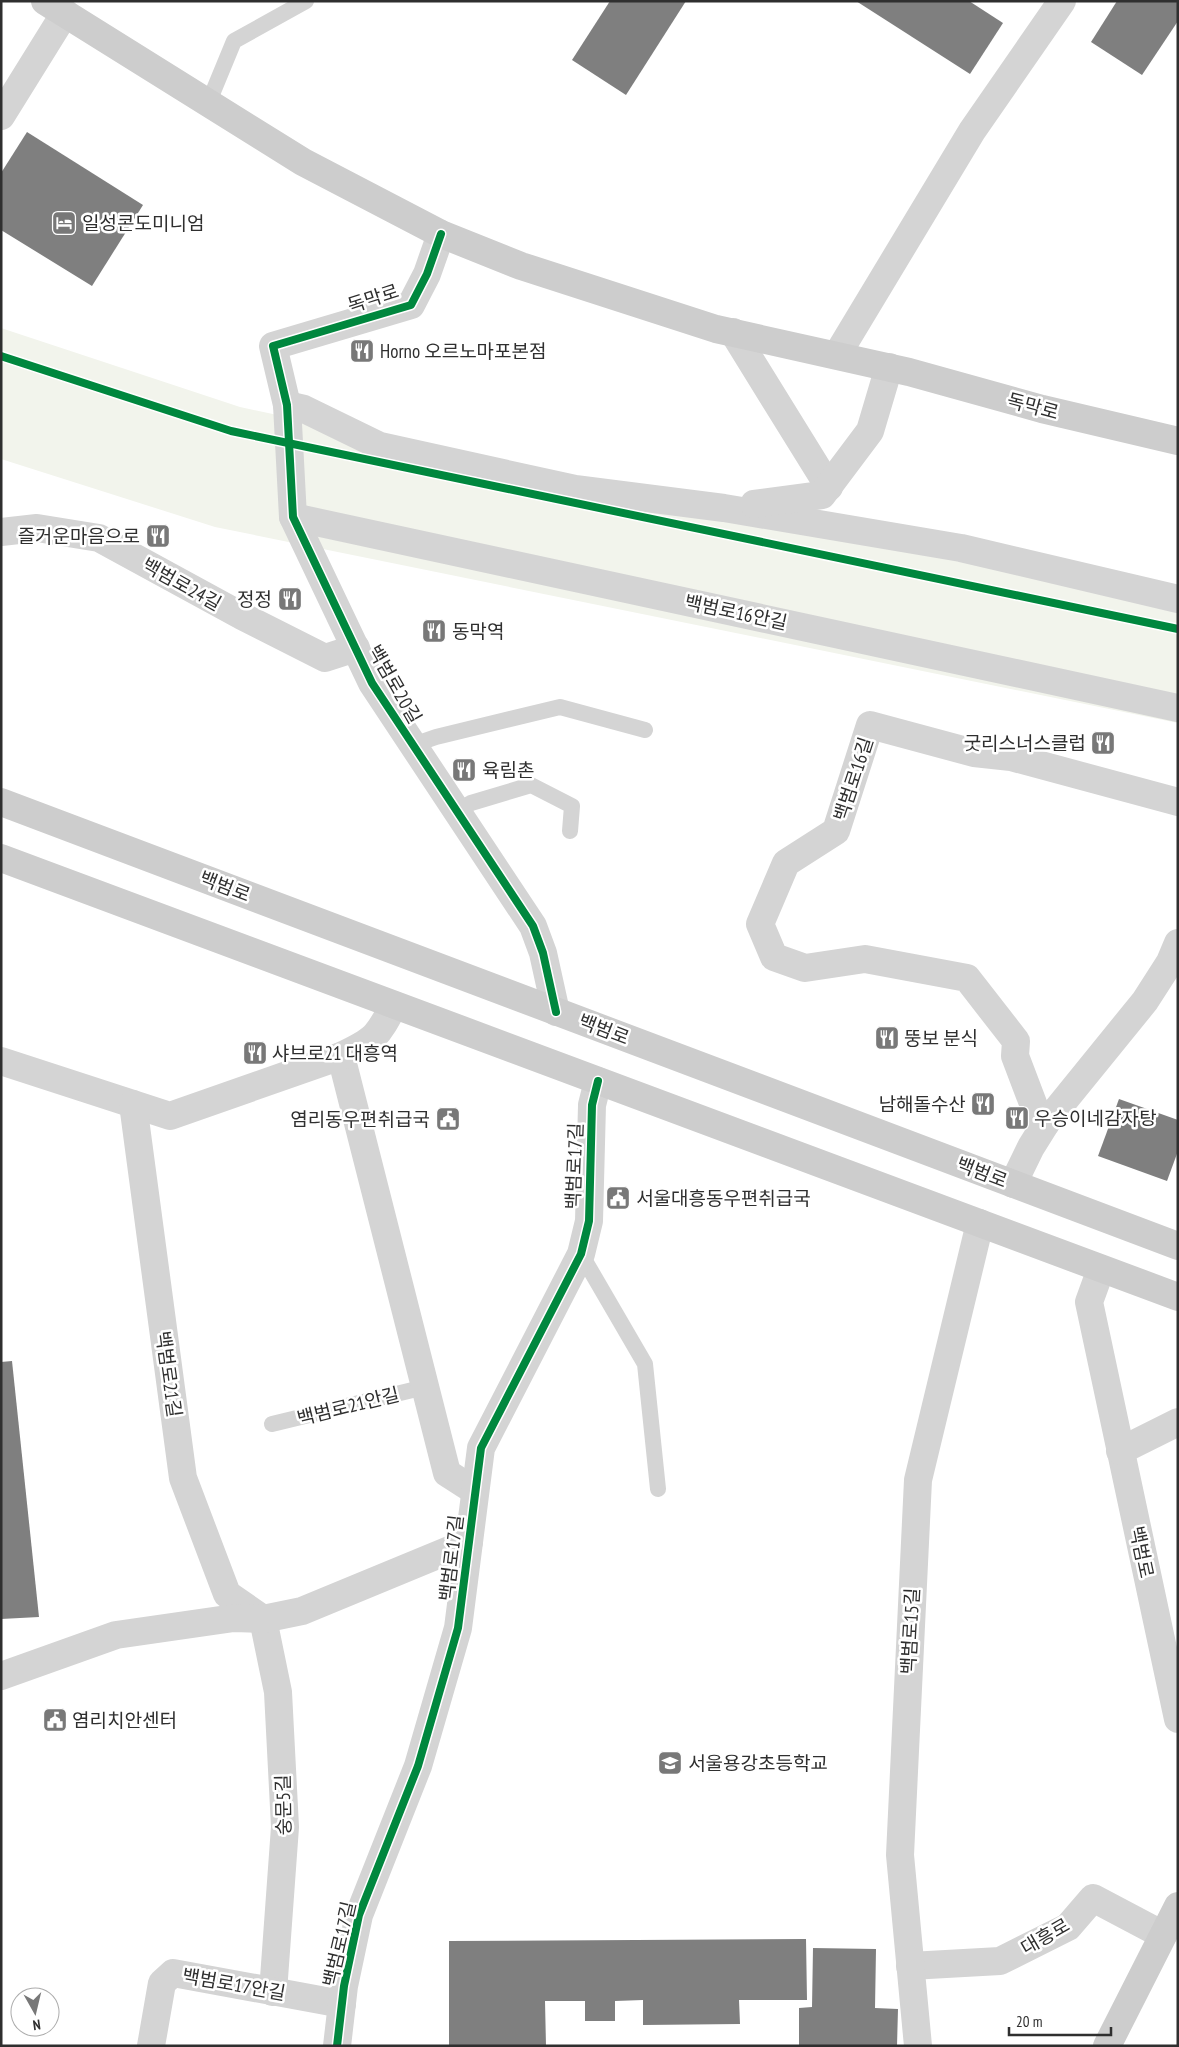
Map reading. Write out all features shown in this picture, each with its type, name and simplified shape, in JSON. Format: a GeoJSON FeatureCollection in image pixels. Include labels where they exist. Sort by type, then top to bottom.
{"type":"FeatureCollection","features":[{"type":"Feature","properties":{"kind":"main road","name":"독막로"},"geometry":{"type":"LineString","coordinates":[[55,7],[303,162],[441,234],[521,266],[707,326],[889,367],[1042,409],[1178,441]]}},
{"type":"Feature","properties":{"kind":"main road","name":"백범로"},"geometry":{"type":"LineString","coordinates":[[1,802],[1178,1246]]}},
{"type":"Feature","properties":{"kind":"main road"},"geometry":{"type":"LineString","coordinates":[[1,858],[1178,1297]]}},
{"type":"Feature","properties":{"kind":"main road"},"geometry":{"type":"LineString","coordinates":[[1106,2046],[1178,1906]]}},
{"type":"Feature","properties":{"kind":"street"},"geometry":{"type":"LineString","coordinates":[[837,355],[972,131],[1062,1]]}},
{"type":"Feature","properties":{"kind":"street"},"geometry":{"type":"LineString","coordinates":[[1,116],[55,7]]}},
{"type":"Feature","properties":{"kind":"street","name":"독막로"},"geometry":{"type":"LineString","coordinates":[[273,346],[411,305],[427,274],[441,234]]}},
{"type":"Feature","properties":{"kind":"street"},"geometry":{"type":"LineString","coordinates":[[733,332],[829,486]]}},
{"type":"Feature","properties":{"kind":"street","name":"백범로20길"},"geometry":{"type":"LineString","coordinates":[[273,346],[287,405],[294,517],[372,683],[533,926],[543,953],[556,1012]]}},
{"type":"Feature","properties":{"kind":"street"},"geometry":{"type":"LineString","coordinates":[[724,508],[822,496],[870,431],[889,367]]}},
{"type":"Feature","properties":{"kind":"street"},"geometry":{"type":"LineString","coordinates":[[287,405],[304,410],[380,446],[575,489],[724,508],[961,548],[1178,599]]}},
{"type":"Feature","properties":{"kind":"street","name":"백범로16안길"},"geometry":{"type":"LineString","coordinates":[[294,517],[1178,708]]}},
{"type":"Feature","properties":{"kind":"street","name":"백범로24길"},"geometry":{"type":"LineString","coordinates":[[1,532],[37,528],[99,538],[242,616],[325,658],[356,648]]}},
{"type":"Feature","properties":{"kind":"street","name":"백범로16길"},"geometry":{"type":"LineString","coordinates":[[1046,1123],[1038,1114],[1015,1056],[1016,1041],[967,978],[865,959],[805,968],[774,957],[760,924],[786,863],[836,831],[870,725],[974,753],[1011,757],[1178,802]]}},
{"type":"Feature","properties":{"kind":"street"},"geometry":{"type":"LineString","coordinates":[[1013,1184],[1031,1146],[1046,1123],[1145,1001],[1175,957]]}},
{"type":"Feature","properties":{"kind":"street"},"geometry":{"type":"LineString","coordinates":[[1,1060],[170,1116],[341,1056],[364,1045],[379,1033],[394,1005]]}},
{"type":"Feature","properties":{"kind":"street"},"geometry":{"type":"LineString","coordinates":[[341,1056],[447,1473],[476,1491]]}},
{"type":"Feature","properties":{"kind":"street","name":"백범로17길"},"geometry":{"type":"LineString","coordinates":[[337,2046],[342,2004],[359,1914],[418,1766],[458,1628],[481,1448],[581,1254],[588,1221],[592,1105],[598,1081]]}},
{"type":"Feature","properties":{"kind":"street","name":"백범로21길"},"geometry":{"type":"LineString","coordinates":[[133,1104],[182,1478],[228,1594],[263,1619]]}},
{"type":"Feature","properties":{"kind":"street","name":"백범로15길"},"geometry":{"type":"LineString","coordinates":[[918,2046],[900,1855],[918,1480],[980,1223]]}},
{"type":"Feature","properties":{"kind":"street","name":"백범로"},"geometry":{"type":"LineString","coordinates":[[1101,1269],[1089,1302],[1178,1719]]}},
{"type":"Feature","properties":{"kind":"street"},"geometry":{"type":"LineString","coordinates":[[1120,1450],[1178,1422]]}},
{"type":"Feature","properties":{"kind":"street"},"geometry":{"type":"LineString","coordinates":[[1,1676],[116,1635],[234,1618],[263,1619],[302,1611],[469,1542]]}},
{"type":"Feature","properties":{"kind":"street","name":"숭문5길"},"geometry":{"type":"LineString","coordinates":[[263,1619],[278,1692],[285,1827],[273,1992]]}},
{"type":"Feature","properties":{"kind":"street","name":"대흥로"},"geometry":{"type":"LineString","coordinates":[[910,1966],[1000,1961],[1068,1927],[1092,1898],[1163,1935]]}},
{"type":"Feature","properties":{"kind":"street","name":"백범로17안길"},"geometry":{"type":"LineString","coordinates":[[151,2046],[162,1983],[173,1973],[342,2004]]}},
{"type":"Feature","properties":{"kind":"lane"},"geometry":{"type":"LineString","coordinates":[[208,104],[234,41],[306,1]]}},
{"type":"Feature","properties":{"kind":"lane","name":"백범로20길"},"geometry":{"type":"LineString","coordinates":[[413,745],[436,736],[560,707],[645,730]]}},
{"type":"Feature","properties":{"kind":"lane"},"geometry":{"type":"LineString","coordinates":[[457,811],[471,803],[531,785],[572,806],[570,831]]}},
{"type":"Feature","properties":{"kind":"lane"},"geometry":{"type":"LineString","coordinates":[[581,1254],[645,1364],[658,1489]]}},
{"type":"Feature","properties":{"kind":"lane","name":"백범로21안길"},"geometry":{"type":"LineString","coordinates":[[272,1424],[425,1387]]}},
{"type":"Feature","properties":{"kind":"shaded area"},"geometry":{"type":"Polygon","coordinates":[[[1,328],[240,407],[1178,608],[1178,723],[215,527],[1,459],[1,328]]]}},
{"type":"Feature","properties":{"kind":"building"},"geometry":{"type":"Polygon","coordinates":[[[610,1],[686,1],[626,95],[572,60],[610,1]]]}},
{"type":"Feature","properties":{"kind":"building"},"geometry":{"type":"Polygon","coordinates":[[[856,1],[969,1],[1003,23],[970,74],[856,1]]]}},
{"type":"Feature","properties":{"kind":"building"},"geometry":{"type":"Polygon","coordinates":[[[1117,1],[1178,1],[1178,21],[1142,75],[1091,42],[1117,1]]]}},
{"type":"Feature","properties":{"kind":"building"},"geometry":{"type":"Polygon","coordinates":[[[27,132],[143,205],[92,286],[1,230],[1,173],[27,132]]]}},
{"type":"Feature","properties":{"kind":"building"},"geometry":{"type":"Polygon","coordinates":[[[1119,1099],[1178,1120],[1178,1151],[1167,1181],[1098,1156],[1119,1099]]]}},
{"type":"Feature","properties":{"kind":"building"},"geometry":{"type":"Polygon","coordinates":[[[12,1361],[39,1617],[1,1619],[1,1362],[12,1361]]]}},
{"type":"Feature","properties":{"kind":"building"},"geometry":{"type":"Polygon","coordinates":[[[806,1939],[807,2000],[739,2000],[740,2024],[643,2025],[643,2000],[615,2001],[615,2021],[585,2021],[585,2001],[545,2001],[546,2046],[449,2046],[449,1941],[806,1939]]]}},
{"type":"Feature","properties":{"kind":"building"},"geometry":{"type":"Polygon","coordinates":[[[813,1948],[876,1949],[875,2008],[898,2009],[897,2046],[799,2046],[799,2008],[812,2007],[813,1948]]]}},
{"type":"Feature","properties":{"kind":"cycle path"},"geometry":{"type":"LineString","coordinates":[[441,234],[427,274],[411,305],[273,346],[287,405],[293,517],[372,683],[533,926],[543,953],[556,1012]]}},
{"type":"Feature","properties":{"kind":"cycle path"},"geometry":{"type":"LineString","coordinates":[[1,356],[231,431],[1178,629]]}},
{"type":"Feature","properties":{"kind":"cycle path"},"geometry":{"type":"LineString","coordinates":[[337,2046],[344,1986],[359,1915],[418,1766],[458,1628],[481,1448],[581,1254],[589,1221],[592,1105],[598,1081]]}},
{"type":"Feature","properties":{"kind":"place","name":"일성콘도미니엄"},"geometry":{"type":"Point","coordinates":[64,223]}},
{"type":"Feature","properties":{"kind":"place","name":"Horno 오르노마포본점"},"geometry":{"type":"Point","coordinates":[362,351]}},
{"type":"Feature","properties":{"kind":"place","name":"즐거운마음으로"},"geometry":{"type":"Point","coordinates":[158,536]}},
{"type":"Feature","properties":{"kind":"place","name":"정정"},"geometry":{"type":"Point","coordinates":[290,599]}},
{"type":"Feature","properties":{"kind":"place","name":"동막역"},"geometry":{"type":"Point","coordinates":[434,631]}},
{"type":"Feature","properties":{"kind":"place","name":"굿리스너스클럽"},"geometry":{"type":"Point","coordinates":[1103,743]}},
{"type":"Feature","properties":{"kind":"place","name":"육림촌"},"geometry":{"type":"Point","coordinates":[464,770]}},
{"type":"Feature","properties":{"kind":"place","name":"뚱보 분식"},"geometry":{"type":"Point","coordinates":[887,1038]}},
{"type":"Feature","properties":{"kind":"place","name":"샤브로21 대흥역"},"geometry":{"type":"Point","coordinates":[255,1053]}},
{"type":"Feature","properties":{"kind":"place","name":"남해돌수산"},"geometry":{"type":"Point","coordinates":[983,1104]}},
{"type":"Feature","properties":{"kind":"place","name":"우승이네감자탕"},"geometry":{"type":"Point","coordinates":[1017,1118]}},
{"type":"Feature","properties":{"kind":"place","name":"염리동우편취급국"},"geometry":{"type":"Point","coordinates":[448,1119]}},
{"type":"Feature","properties":{"kind":"place","name":"서울대흥동우편취급국"},"geometry":{"type":"Point","coordinates":[618,1198]}},
{"type":"Feature","properties":{"kind":"place","name":"염리치안센터"},"geometry":{"type":"Point","coordinates":[55,1720]}},
{"type":"Feature","properties":{"kind":"place","name":"서울용강초등학교"},"geometry":{"type":"Point","coordinates":[670,1763]}}]}
